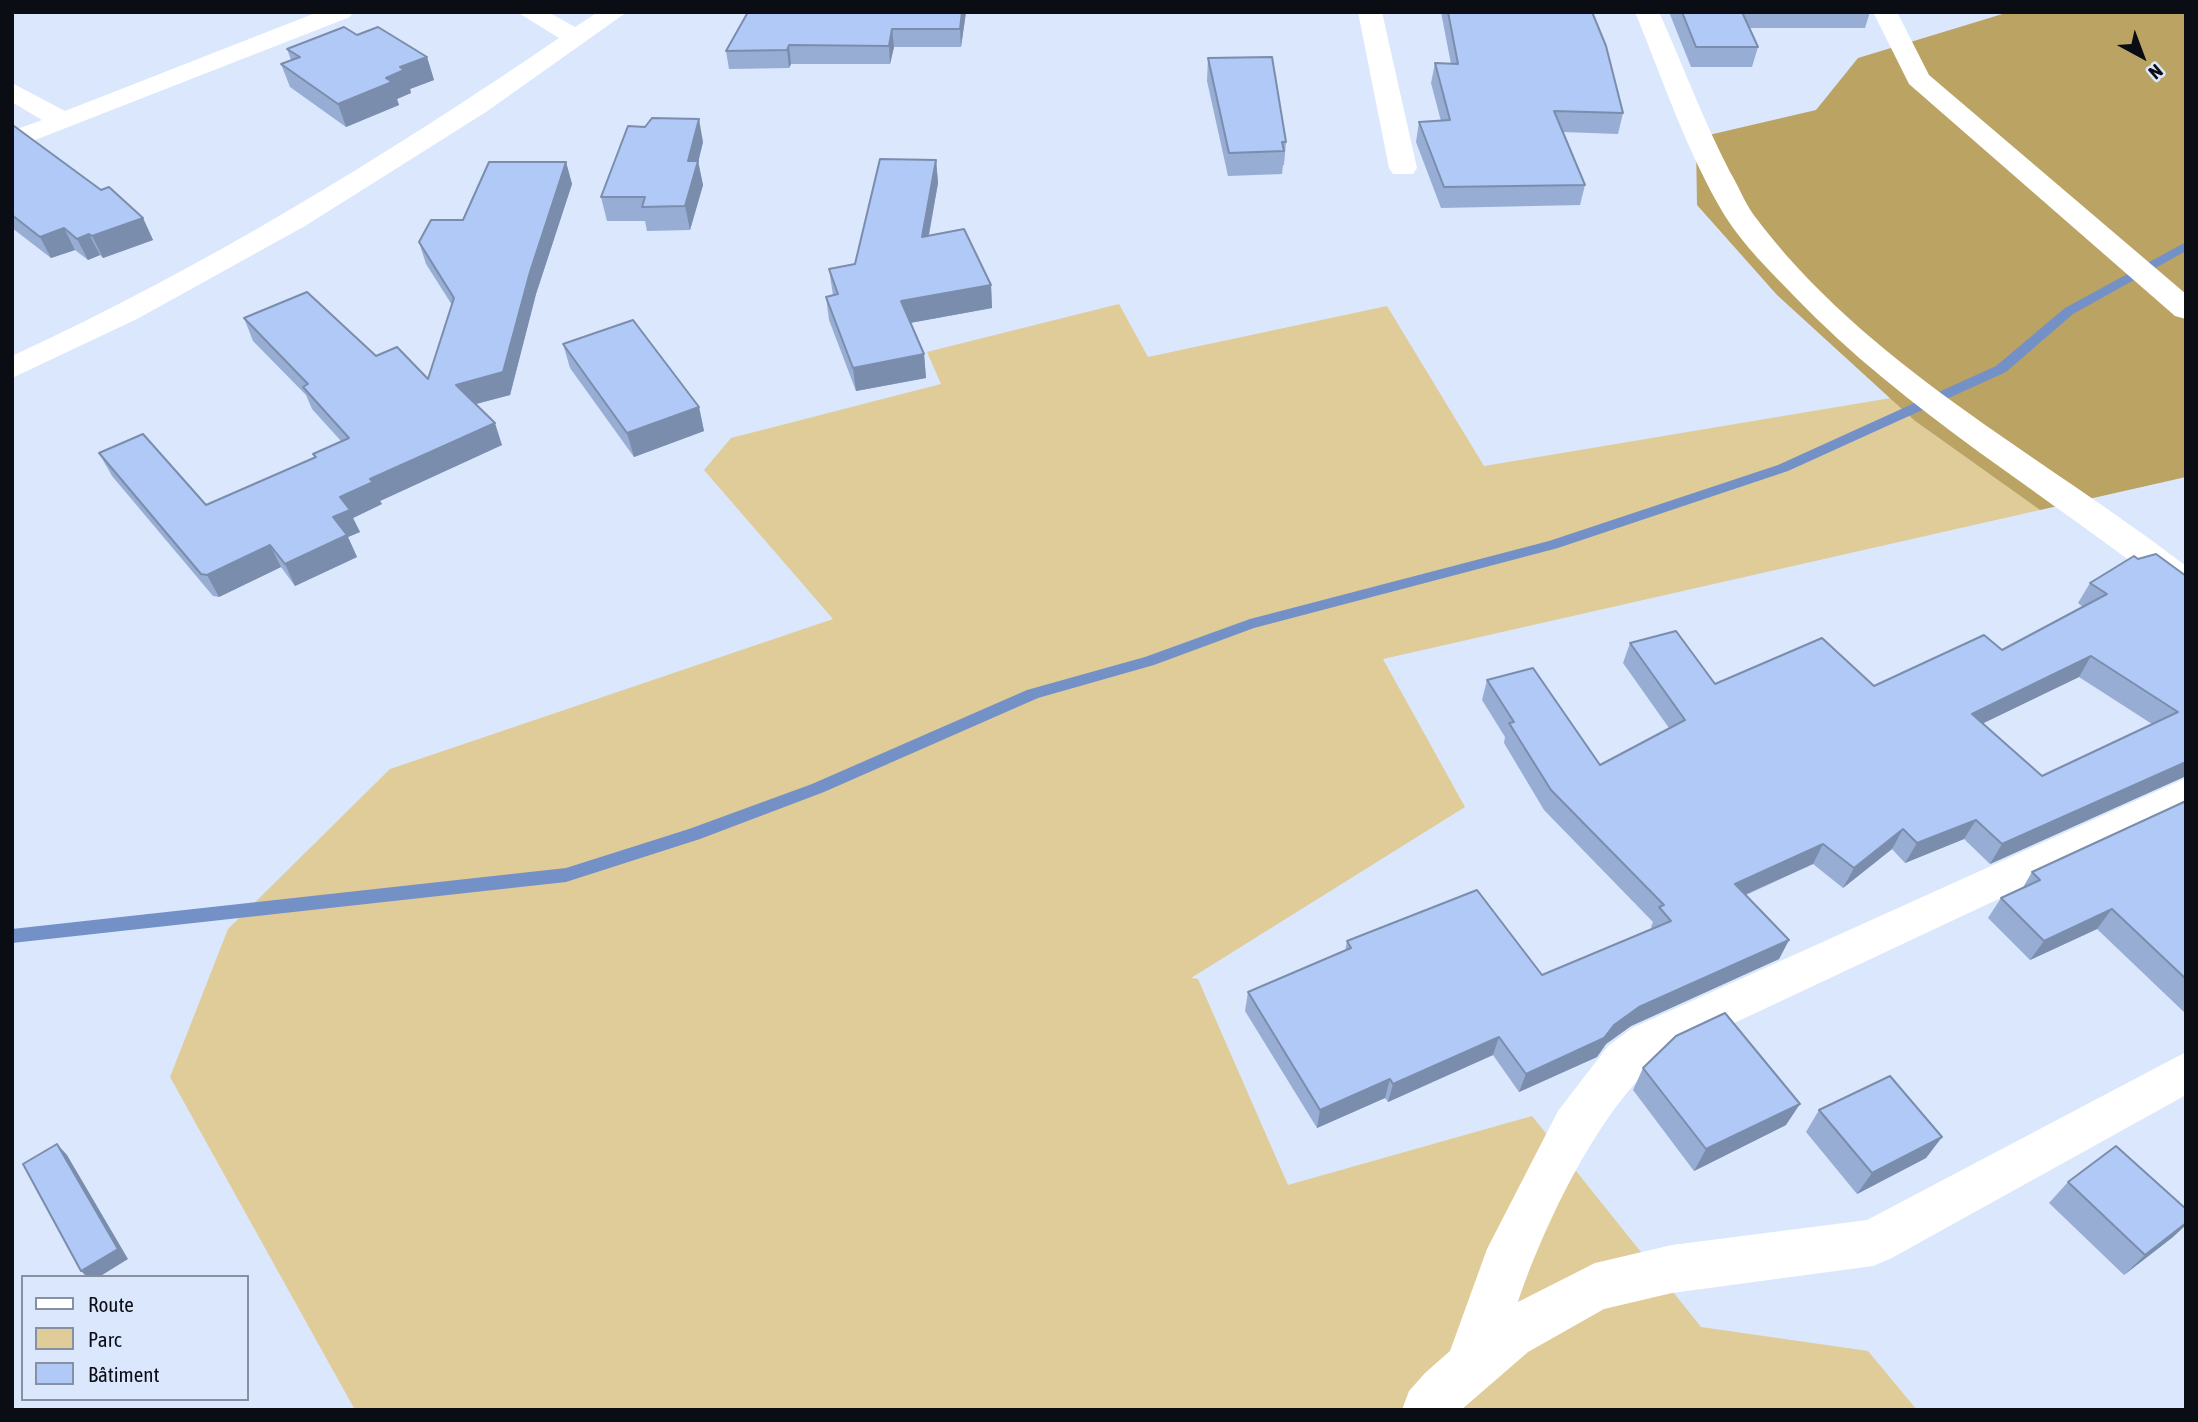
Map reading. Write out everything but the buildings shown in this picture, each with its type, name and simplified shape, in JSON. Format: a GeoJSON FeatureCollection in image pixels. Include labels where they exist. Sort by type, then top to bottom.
{"type":"FeatureCollection","features":[{"type":"Feature","properties":{"kind":"street"},"geometry":{"type":"LineString","coordinates":[[12,141],[341,12]]}},
{"type":"Feature","properties":{"kind":"street"},"geometry":{"type":"LineString","coordinates":[[528,12],[576,37]]}},
{"type":"Feature","properties":{"kind":"street"},"geometry":{"type":"LineString","coordinates":[[12,368],[172,289],[332,197],[458,118],[615,12]]}},
{"type":"Feature","properties":{"kind":"street"},"geometry":{"type":"LineString","coordinates":[[1370,12],[1403,169]]}},
{"type":"Feature","properties":{"kind":"street"},"geometry":{"type":"LineString","coordinates":[[1647,12],[1708,155],[1739,215],[1782,266],[1844,330],[1981,440],[2108,524],[2186,585]]}},
{"type":"Feature","properties":{"kind":"street"},"geometry":{"type":"LineString","coordinates":[[1885,12],[1918,79],[2186,310]]}},
{"type":"Feature","properties":{"kind":"street"},"geometry":{"type":"LineString","coordinates":[[12,91],[63,121]]}},
{"type":"Feature","properties":{"kind":"street"},"geometry":{"type":"LineString","coordinates":[[1470,1368],[1505,1266],[1575,1126],[1624,1060],[1648,1042],[2186,793]]}},
{"type":"Feature","properties":{"kind":"street"},"geometry":{"type":"LineString","coordinates":[[1428,1410],[1443,1391],[1510,1334],[1595,1287],[1672,1269],[1873,1243],[2186,1072]]}},
{"type":"Feature","properties":{"kind":"green space"},"geometry":{"type":"Polygon","coordinates":[[[1119,304],[1148,357],[1387,306],[1484,466],[1891,398],[1915,421],[2040,510],[1383,659],[1465,807],[1191,978],[1198,979],[1288,1185],[1532,1116],[1701,1327],[1868,1351],[1917,1410],[355,1410],[170,1077],[228,929],[390,769],[833,619],[704,470],[731,438],[941,384],[927,352],[1119,304]]]}},
{"type":"Feature","properties":{"kind":"shaded area"},"geometry":{"type":"Polygon","coordinates":[[[2009,12],[2186,12],[2186,477],[2040,510],[1915,421],[1777,295],[1697,205],[1696,138],[1816,110],[1858,58],[2009,12]]]}},
{"type":"Feature","properties":{"kind":"waterway"},"geometry":{"type":"LineString","coordinates":[[12,936],[566,875],[694,834],[818,788],[1033,694],[1149,661],[1250,624],[1553,545],[1783,468],[2001,369],[2069,311],[2186,246]]}}]}
